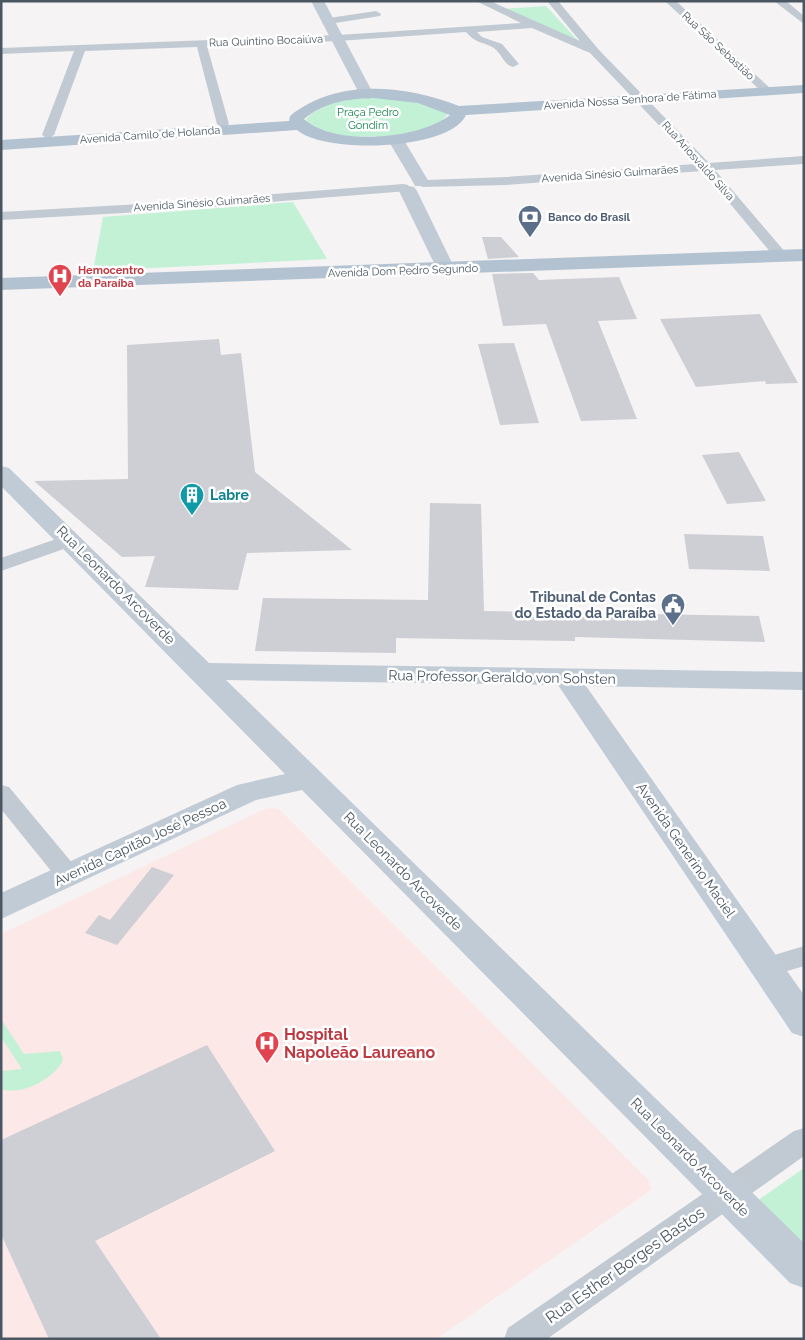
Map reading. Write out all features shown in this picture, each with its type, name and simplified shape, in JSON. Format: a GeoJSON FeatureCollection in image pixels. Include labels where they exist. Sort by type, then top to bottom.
{"type":"FeatureCollection","features":[{"type":"Feature","properties":{"kind":"main road","name":"Avenida Nossa Senhora de Fátima"},"geometry":{"type":"LineString","coordinates":[[457,112],[804,89]]}},
{"type":"Feature","properties":{"kind":"main road"},"geometry":{"type":"LineString","coordinates":[[367,95],[422,98],[457,112],[458,116],[454,121],[441,130],[390,140],[336,138],[296,122],[304,109],[321,102],[367,95]]}},
{"type":"Feature","properties":{"kind":"main road","name":"Avenida Camilo de Holanda"},"geometry":{"type":"LineString","coordinates":[[1,138],[223,124],[296,122]]}},
{"type":"Feature","properties":{"kind":"main road","name":"Avenida Camilo de Holanda"},"geometry":{"type":"LineString","coordinates":[[1,145],[296,122]]}},
{"type":"Feature","properties":{"kind":"main road","name":"Avenida Dom Pedro Segundo"},"geometry":{"type":"LineString","coordinates":[[1,284],[804,255]]}},
{"type":"Feature","properties":{"kind":"street"},"geometry":{"type":"LineString","coordinates":[[317,1],[367,95]]}},
{"type":"Feature","properties":{"kind":"street"},"geometry":{"type":"LineString","coordinates":[[481,1],[595,52]]}},
{"type":"Feature","properties":{"kind":"street","name":"Rua Ariosvaldo Silva"},"geometry":{"type":"LineString","coordinates":[[552,1],[595,52],[706,168],[781,256]]}},
{"type":"Feature","properties":{"kind":"street","name":"Rua São Sebastião"},"geometry":{"type":"LineString","coordinates":[[670,1],[766,91]]}},
{"type":"Feature","properties":{"kind":"street"},"geometry":{"type":"LineString","coordinates":[[779,1],[804,20]]}},
{"type":"Feature","properties":{"kind":"street"},"geometry":{"type":"LineString","coordinates":[[329,21],[376,14]]}},
{"type":"Feature","properties":{"kind":"street","name":"Rua Quintino Bocaiúva"},"geometry":{"type":"LineString","coordinates":[[1,51],[338,38],[531,25]]}},
{"type":"Feature","properties":{"kind":"street"},"geometry":{"type":"LineString","coordinates":[[469,29],[478,39],[498,46],[513,64]]}},
{"type":"Feature","properties":{"kind":"street"},"geometry":{"type":"LineString","coordinates":[[201,43],[223,124]]}},
{"type":"Feature","properties":{"kind":"street"},"geometry":{"type":"LineString","coordinates":[[48,135],[81,48]]}},
{"type":"Feature","properties":{"kind":"street"},"geometry":{"type":"LineString","coordinates":[[390,140],[416,187],[453,269]]}},
{"type":"Feature","properties":{"kind":"street","name":"Avenida Sinésio Guimarães"},"geometry":{"type":"LineString","coordinates":[[1,216],[158,207],[416,187],[488,184],[506,181],[804,160]]}},
{"type":"Feature","properties":{"kind":"street","name":"Rua Leonardo Arcoverde"},"geometry":{"type":"LineString","coordinates":[[1,472],[804,1270]]}},
{"type":"Feature","properties":{"kind":"street"},"geometry":{"type":"LineString","coordinates":[[1,565],[71,540]]}},
{"type":"Feature","properties":{"kind":"street","name":"Rua Professor Geraldo von Sohsten"},"geometry":{"type":"LineString","coordinates":[[201,671],[804,681]]}},
{"type":"Feature","properties":{"kind":"street","name":"Avenida Generino Maciel"},"geometry":{"type":"LineString","coordinates":[[566,677],[804,1023]]}},
{"type":"Feature","properties":{"kind":"street","name":"Avenida Capitão José Pessoa"},"geometry":{"type":"LineString","coordinates":[[248,792],[286,754]]}},
{"type":"Feature","properties":{"kind":"street","name":"Avenida Capitão José Pessoa"},"geometry":{"type":"LineString","coordinates":[[1,907],[248,792],[311,778]]}},
{"type":"Feature","properties":{"kind":"street"},"geometry":{"type":"LineString","coordinates":[[1,793],[69,876]]}},
{"type":"Feature","properties":{"kind":"street","name":"Avenida Capitão José Pessoa"},"geometry":{"type":"LineString","coordinates":[[1,920],[33,892]]}},
{"type":"Feature","properties":{"kind":"street"},"geometry":{"type":"LineString","coordinates":[[767,967],[804,956]]}},
{"type":"Feature","properties":{"kind":"street","name":"Rua Esther Borges Bastos"},"geometry":{"type":"LineString","coordinates":[[520,1339],[804,1140]]}},
{"type":"Feature","properties":{"kind":"shaded area","name":"Hospital Napoleão Laureano"},"geometry":{"type":"Polygon","coordinates":[[[265,809],[279,809],[648,1180],[651,1190],[436,1339],[1,1339],[1,934],[265,809]]]}},
{"type":"Feature","properties":{"kind":"green space"},"geometry":{"type":"Polygon","coordinates":[[[546,6],[581,44],[502,9],[546,6]]]}},
{"type":"Feature","properties":{"kind":"green space","name":"Praça Pedro Gondim"},"geometry":{"type":"Polygon","coordinates":[[[384,97],[413,98],[448,114],[437,126],[397,136],[338,137],[309,126],[306,119],[323,107],[343,101],[384,97]]]}},
{"type":"Feature","properties":{"kind":"green space"},"geometry":{"type":"Polygon","coordinates":[[[293,202],[327,259],[93,271],[103,217],[293,202]]]}},
{"type":"Feature","properties":{"kind":"green space"},"geometry":{"type":"Polygon","coordinates":[[[1,1019],[24,1054],[60,1051],[63,1060],[59,1067],[45,1079],[27,1088],[9,1091],[1,1089],[1,1071],[22,1069],[1,1037],[1,1019]]]}},
{"type":"Feature","properties":{"kind":"green space"},"geometry":{"type":"Polygon","coordinates":[[[804,1168],[804,1246],[757,1201],[804,1168]]]}},
{"type":"Feature","properties":{"kind":"building"},"geometry":{"type":"Polygon","coordinates":[[[482,237],[501,237],[519,257],[488,259],[482,237]]]}},
{"type":"Feature","properties":{"kind":"building"},"geometry":{"type":"Polygon","coordinates":[[[533,273],[539,280],[619,277],[637,319],[598,321],[637,419],[581,421],[546,324],[503,326],[492,274],[533,273]]]}},
{"type":"Feature","properties":{"kind":"building"},"geometry":{"type":"Polygon","coordinates":[[[760,314],[798,383],[766,384],[765,381],[696,387],[660,319],[760,314]]]}},
{"type":"Feature","properties":{"kind":"building"},"geometry":{"type":"Polygon","coordinates":[[[219,339],[221,355],[241,353],[255,472],[352,550],[247,553],[238,590],[145,587],[155,556],[122,557],[34,481],[128,479],[127,345],[219,339]]]}},
{"type":"Feature","properties":{"kind":"building"},"geometry":{"type":"Polygon","coordinates":[[[514,343],[539,423],[500,425],[478,344],[514,343]]]}},
{"type":"Feature","properties":{"kind":"building"},"geometry":{"type":"Polygon","coordinates":[[[739,452],[766,501],[727,504],[702,455],[739,452]]]}},
{"type":"Feature","properties":{"kind":"building"},"geometry":{"type":"Polygon","coordinates":[[[430,503],[481,504],[484,611],[759,616],[765,642],[575,637],[575,641],[396,638],[396,653],[255,651],[263,598],[428,600],[430,503]]]}},
{"type":"Feature","properties":{"kind":"building"},"geometry":{"type":"Polygon","coordinates":[[[684,534],[763,536],[770,571],[689,569],[684,534]]]}},
{"type":"Feature","properties":{"kind":"building"},"geometry":{"type":"Polygon","coordinates":[[[152,867],[174,875],[117,945],[85,933],[99,915],[110,920],[152,867]]]}},
{"type":"Feature","properties":{"kind":"building"},"geometry":{"type":"Polygon","coordinates":[[[207,1045],[275,1151],[95,1241],[161,1339],[49,1339],[1,1234],[1,1140],[207,1045]]]}},
{"type":"Feature","properties":{"kind":"place","name":"Banco do Brasil"},"geometry":{"type":"Point","coordinates":[530,238]}},
{"type":"Feature","properties":{"kind":"place","name":"Hemocentro da Paraíba"},"geometry":{"type":"Point","coordinates":[60,297]}},
{"type":"Feature","properties":{"kind":"place","name":"Labre"},"geometry":{"type":"Point","coordinates":[192,516]}},
{"type":"Feature","properties":{"kind":"place","name":"Tribunal de Contas do Estado da Paraíba"},"geometry":{"type":"Point","coordinates":[673,626]}},
{"type":"Feature","properties":{"kind":"place","name":"Hospital Napoleão Laureano"},"geometry":{"type":"Point","coordinates":[267,1064]}}]}
